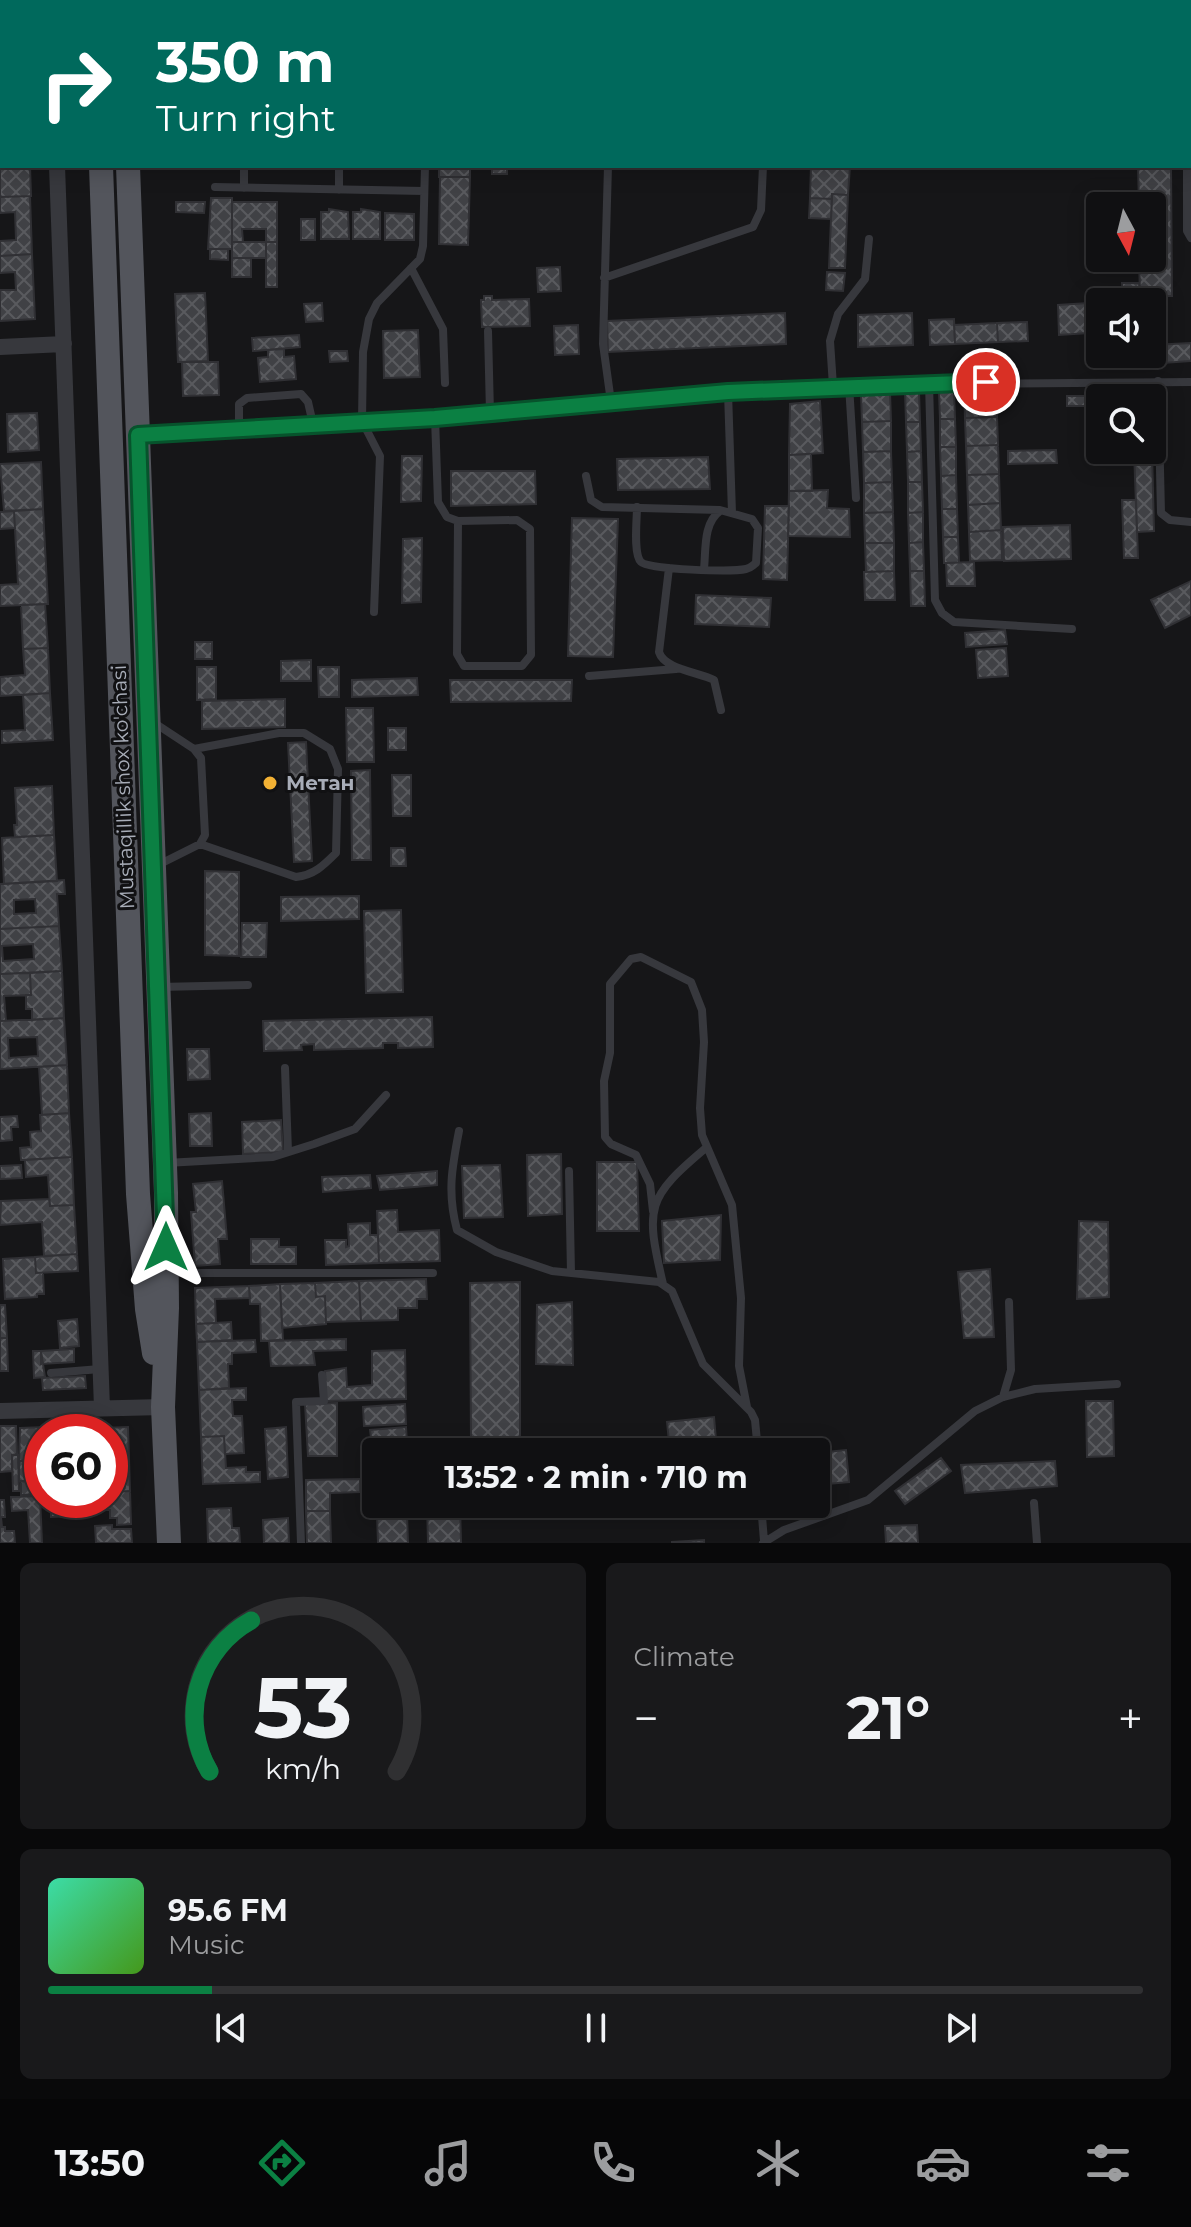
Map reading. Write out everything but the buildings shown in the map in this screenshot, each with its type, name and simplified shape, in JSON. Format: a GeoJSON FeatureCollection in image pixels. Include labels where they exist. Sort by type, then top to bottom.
{"type":"FeatureCollection","features":[{"type":"Feature","properties":{"kind":"main road","name":"Mustaqillik shox ko'chasi"},"geometry":{"type":"LineString","coordinates":[[101,168],[138,1194],[147,1309],[163,1407]]}},
{"type":"Feature","properties":{"kind":"main road","name":"Mustaqillik shox ko'chasi"},"geometry":{"type":"LineString","coordinates":[[128,168],[165,1163],[167,1273],[163,1407],[169,1543]]}},
{"type":"Feature","properties":{"kind":"main road"},"geometry":{"type":"LineString","coordinates":[[104,249],[131,249]]}},
{"type":"Feature","properties":{"kind":"street"},"geometry":{"type":"LineString","coordinates":[[57,168],[102,1408]]}},
{"type":"Feature","properties":{"kind":"street"},"geometry":{"type":"LineString","coordinates":[[0,347],[64,344]]}},
{"type":"Feature","properties":{"kind":"street"},"geometry":{"type":"LineString","coordinates":[[0,1411],[163,1407]]}},
{"type":"Feature","properties":{"kind":"lane"},"geometry":{"type":"LineString","coordinates":[[244,168],[244,188]]}},
{"type":"Feature","properties":{"kind":"lane"},"geometry":{"type":"LineString","coordinates":[[339,168],[339,190]]}},
{"type":"Feature","properties":{"kind":"lane"},"geometry":{"type":"LineString","coordinates":[[374,612],[380,456],[362,421],[363,352],[369,319],[377,303],[420,259],[425,168]]}},
{"type":"Feature","properties":{"kind":"lane"},"geometry":{"type":"LineString","coordinates":[[608,168],[603,344],[611,402]]}},
{"type":"Feature","properties":{"kind":"lane"},"geometry":{"type":"LineString","coordinates":[[604,278],[753,227],[761,210],[763,168]]}},
{"type":"Feature","properties":{"kind":"lane"},"geometry":{"type":"LineString","coordinates":[[1187,168],[1187,231],[1191,238]]}},
{"type":"Feature","properties":{"kind":"lane"},"geometry":{"type":"LineString","coordinates":[[215,187],[424,191]]}},
{"type":"Feature","properties":{"kind":"lane"},"geometry":{"type":"LineString","coordinates":[[833,386],[830,341],[838,314],[865,279],[869,239]]}},
{"type":"Feature","properties":{"kind":"lane"},"geometry":{"type":"LineString","coordinates":[[411,268],[443,329],[445,383]]}},
{"type":"Feature","properties":{"kind":"lane"},"geometry":{"type":"LineString","coordinates":[[488,331],[490,413]]}},
{"type":"Feature","properties":{"kind":"lane"},"geometry":{"type":"LineString","coordinates":[[1158,381],[1161,513],[1170,520],[1191,522]]}},
{"type":"Feature","properties":{"kind":"lane"},"geometry":{"type":"LineString","coordinates":[[138,435],[435,418],[728,392],[849,385],[1191,382]]}},
{"type":"Feature","properties":{"kind":"lane"},"geometry":{"type":"LineString","coordinates":[[929,383],[935,600],[942,613],[954,622],[1072,629]]}},
{"type":"Feature","properties":{"kind":"lane"},"geometry":{"type":"LineString","coordinates":[[849,385],[856,498]]}},
{"type":"Feature","properties":{"kind":"lane"},"geometry":{"type":"LineString","coordinates":[[728,392],[732,513]]}},
{"type":"Feature","properties":{"kind":"lane"},"geometry":{"type":"LineString","coordinates":[[239,428],[239,404],[247,398],[301,394],[308,402],[313,424]]}},
{"type":"Feature","properties":{"kind":"lane"},"geometry":{"type":"LineString","coordinates":[[435,418],[438,502],[447,517],[458,521],[517,520],[530,529],[531,655],[522,666],[464,666],[457,654],[458,521]]}},
{"type":"Feature","properties":{"kind":"lane"},"geometry":{"type":"LineString","coordinates":[[586,476],[591,500],[602,507],[637,507],[720,510],[752,519],[758,528],[756,563],[749,569],[653,568],[641,562],[637,554],[637,507]]}},
{"type":"Feature","properties":{"kind":"lane"},"geometry":{"type":"LineString","coordinates":[[704,569],[708,525],[711,517],[720,510]]}},
{"type":"Feature","properties":{"kind":"lane"},"geometry":{"type":"LineString","coordinates":[[669,568],[659,652],[666,663],[714,680],[721,710]]}},
{"type":"Feature","properties":{"kind":"lane"},"geometry":{"type":"LineString","coordinates":[[589,676],[682,668]]}},
{"type":"Feature","properties":{"kind":"lane"},"geometry":{"type":"LineString","coordinates":[[149,720],[194,749],[201,758],[205,835],[200,844],[154,867]]}},
{"type":"Feature","properties":{"kind":"lane"},"geometry":{"type":"LineString","coordinates":[[194,749],[279,733],[304,733],[330,749],[338,769],[336,853],[323,867],[308,876],[296,877],[200,844]]}},
{"type":"Feature","properties":{"kind":"lane"},"geometry":{"type":"LineString","coordinates":[[663,1284],[652,1234],[650,1184],[636,1155],[611,1144],[605,1137],[604,1081],[610,1053],[610,984],[631,959],[641,957],[691,982],[702,1010],[702,1135],[732,1205],[741,1298],[739,1366],[747,1407]]}},
{"type":"Feature","properties":{"kind":"lane"},"geometry":{"type":"LineString","coordinates":[[159,987],[248,985]]}},
{"type":"Feature","properties":{"kind":"lane"},"geometry":{"type":"LineString","coordinates":[[285,1068],[288,1152]]}},
{"type":"Feature","properties":{"kind":"lane"},"geometry":{"type":"LineString","coordinates":[[165,1163],[273,1157],[355,1129],[386,1095]]}},
{"type":"Feature","properties":{"kind":"lane"},"geometry":{"type":"LineString","coordinates":[[459,1131],[451,1174],[450,1205],[457,1230],[496,1252],[552,1271],[663,1284],[672,1291],[703,1364],[747,1407],[755,1420],[757,1438]]}},
{"type":"Feature","properties":{"kind":"lane"},"geometry":{"type":"LineString","coordinates":[[653,1211],[662,1189],[707,1147]]}},
{"type":"Feature","properties":{"kind":"lane"},"geometry":{"type":"LineString","coordinates":[[569,1171],[571,1273]]}},
{"type":"Feature","properties":{"kind":"lane"},"geometry":{"type":"LineString","coordinates":[[167,1273],[433,1273]]}},
{"type":"Feature","properties":{"kind":"lane"},"geometry":{"type":"LineString","coordinates":[[1003,1397],[1011,1370],[1009,1302]]}},
{"type":"Feature","properties":{"kind":"lane"},"geometry":{"type":"LineString","coordinates":[[51,1373],[100,1369]]}},
{"type":"Feature","properties":{"kind":"lane"},"geometry":{"type":"LineString","coordinates":[[301,1543],[296,1402],[324,1401],[322,1375]]}},
{"type":"Feature","properties":{"kind":"lane"},"geometry":{"type":"LineString","coordinates":[[762,1518],[763,1542],[784,1530],[868,1500],[975,1411],[1003,1397],[1035,1389],[1117,1384]]}},
{"type":"Feature","properties":{"kind":"lane"},"geometry":{"type":"LineString","coordinates":[[1034,1503],[1037,1543]]}},
{"type":"Feature","properties":{"kind":"place","name":"Метан"},"geometry":{"type":"Point","coordinates":[270,783]}},
{"type":"Feature","properties":{"kind":"route"},"geometry":{"type":"LineString","coordinates":[[166,1247],[138,435],[435,418],[728,392],[986,382]]}}]}
